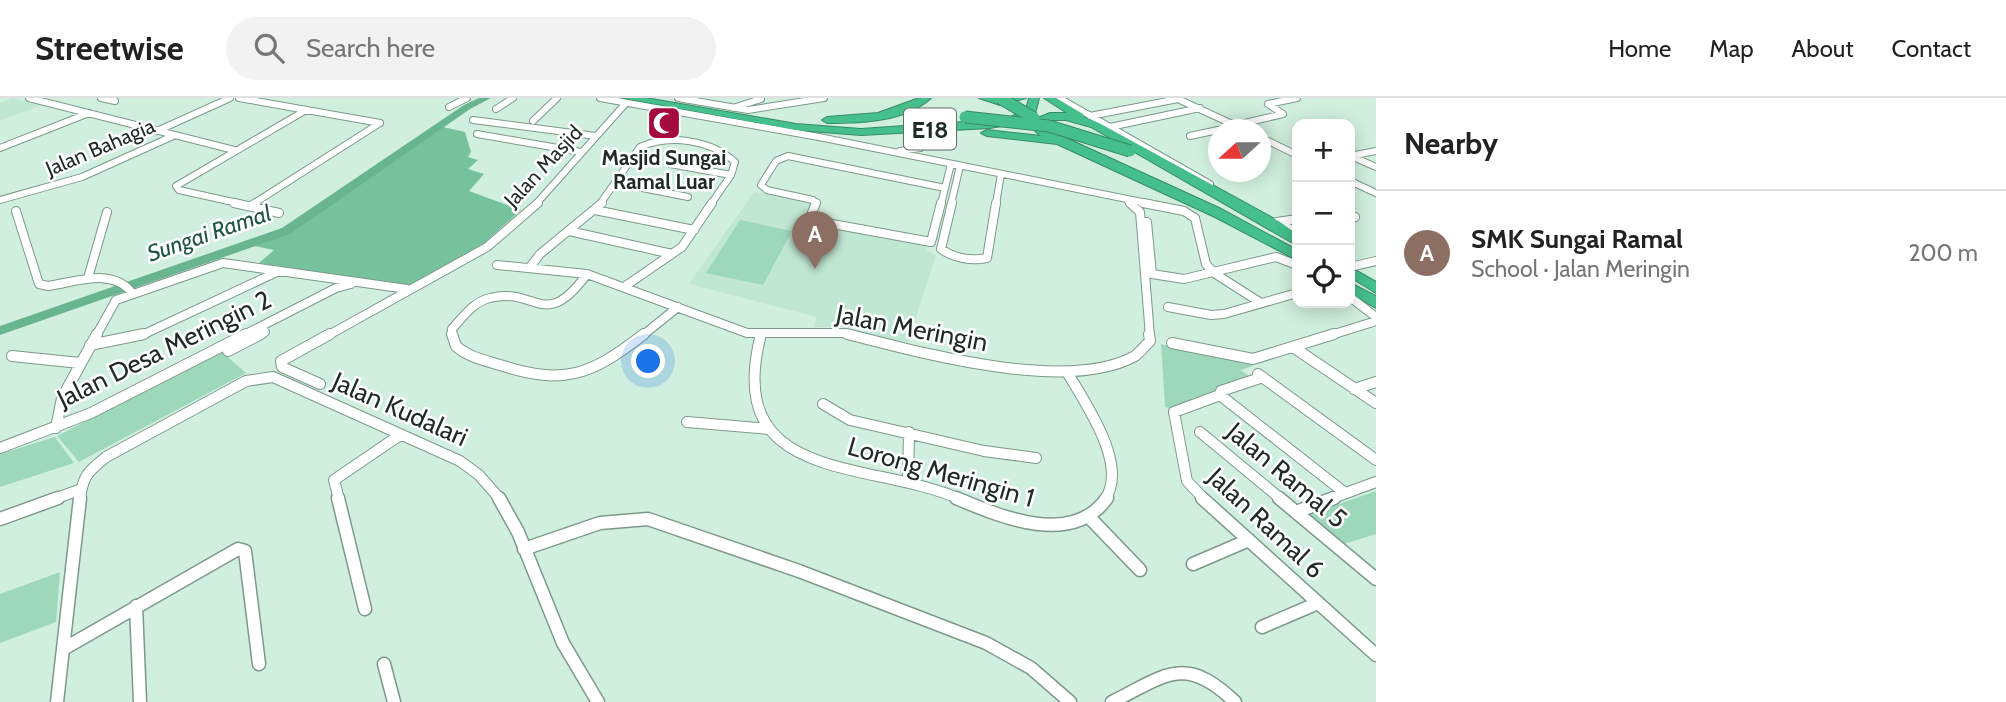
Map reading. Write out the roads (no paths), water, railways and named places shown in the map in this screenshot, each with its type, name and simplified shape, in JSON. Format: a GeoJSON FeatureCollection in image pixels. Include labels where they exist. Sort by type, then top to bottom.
{"type":"FeatureCollection","features":[{"type":"Feature","properties":{"kind":"highway"},"geometry":{"type":"LineString","coordinates":[[739,110],[839,120],[894,112],[909,108],[926,98]]}},
{"type":"Feature","properties":{"kind":"highway"},"geometry":{"type":"LineString","coordinates":[[985,98],[1000,102],[1021,98]]}},
{"type":"Feature","properties":{"kind":"highway"},"geometry":{"type":"LineString","coordinates":[[1000,98],[1200,207],[1222,215],[1292,258]]}},
{"type":"Feature","properties":{"kind":"highway"},"geometry":{"type":"LineString","coordinates":[[1011,98],[1099,152]]}},
{"type":"Feature","properties":{"kind":"highway","name":"E18"},"geometry":{"type":"LineString","coordinates":[[648,99],[811,128],[872,131],[990,125],[1027,114],[1033,108],[1034,98]]}},
{"type":"Feature","properties":{"kind":"highway"},"geometry":{"type":"LineString","coordinates":[[1049,98],[1092,120],[1292,237]]}},
{"type":"Feature","properties":{"kind":"highway","name":"E18"},"geometry":{"type":"LineString","coordinates":[[627,100],[648,99],[739,110],[822,125],[965,117],[1050,124],[1090,135],[1130,151],[1292,237]]}},
{"type":"Feature","properties":{"kind":"highway"},"geometry":{"type":"LineString","coordinates":[[1092,120],[1058,116],[1042,118],[1037,122],[1038,128],[1045,135],[1099,152],[1292,238]]}},
{"type":"Feature","properties":{"kind":"highway"},"geometry":{"type":"LineString","coordinates":[[811,128],[832,133],[922,137],[923,145],[941,136],[972,133]]}},
{"type":"Feature","properties":{"kind":"highway"},"geometry":{"type":"LineString","coordinates":[[879,136],[972,133],[1037,138],[1099,152]]}},
{"type":"Feature","properties":{"kind":"highway"},"geometry":{"type":"LineString","coordinates":[[1355,274],[1371,295]]}},
{"type":"Feature","properties":{"kind":"highway"},"geometry":{"type":"LineString","coordinates":[[1355,281],[1371,295]]}},
{"type":"Feature","properties":{"kind":"street"},"geometry":{"type":"LineString","coordinates":[[29,98],[234,150]]}},
{"type":"Feature","properties":{"kind":"street"},"geometry":{"type":"LineString","coordinates":[[57,104],[73,98]]}},
{"type":"Feature","properties":{"kind":"street"},"geometry":{"type":"LineString","coordinates":[[101,98],[115,101]]}},
{"type":"Feature","properties":{"kind":"street"},"geometry":{"type":"LineString","coordinates":[[157,132],[230,98]]}},
{"type":"Feature","properties":{"kind":"street"},"geometry":{"type":"LineString","coordinates":[[239,98],[380,123],[251,206]]}},
{"type":"Feature","properties":{"kind":"street"},"geometry":{"type":"LineString","coordinates":[[449,107],[467,98]]}},
{"type":"Feature","properties":{"kind":"street"},"geometry":{"type":"LineString","coordinates":[[496,109],[513,98]]}},
{"type":"Feature","properties":{"kind":"street"},"geometry":{"type":"LineString","coordinates":[[533,121],[557,98]]}},
{"type":"Feature","properties":{"kind":"street"},"geometry":{"type":"LineString","coordinates":[[600,98],[627,100],[1001,174],[1127,200],[1145,209],[1184,211],[1195,218],[1206,264],[1261,303]]}},
{"type":"Feature","properties":{"kind":"street"},"geometry":{"type":"LineString","coordinates":[[683,98],[739,110],[824,98]]}},
{"type":"Feature","properties":{"kind":"street"},"geometry":{"type":"LineString","coordinates":[[1059,98],[1092,120],[1110,127],[1277,222],[1292,236]]}},
{"type":"Feature","properties":{"kind":"street"},"geometry":{"type":"LineString","coordinates":[[1127,98],[1142,106]]}},
{"type":"Feature","properties":{"kind":"street"},"geometry":{"type":"LineString","coordinates":[[1262,119],[1283,114],[1268,104],[1297,98]]}},
{"type":"Feature","properties":{"kind":"street"},"geometry":{"type":"LineString","coordinates":[[739,110],[761,99]]}},
{"type":"Feature","properties":{"kind":"street"},"geometry":{"type":"LineString","coordinates":[[1092,120],[1178,99],[1223,119]]}},
{"type":"Feature","properties":{"kind":"street","name":"Jalan Masjid"},"geometry":{"type":"LineString","coordinates":[[320,384],[282,366],[281,361],[492,243],[548,194],[627,100]]}},
{"type":"Feature","properties":{"kind":"street"},"geometry":{"type":"LineString","coordinates":[[694,101],[709,108]]}},
{"type":"Feature","properties":{"kind":"street"},"geometry":{"type":"LineString","coordinates":[[1110,127],[1200,108]]}},
{"type":"Feature","properties":{"kind":"street"},"geometry":{"type":"LineString","coordinates":[[279,213],[179,190],[176,186],[306,110]]}},
{"type":"Feature","properties":{"kind":"street"},"geometry":{"type":"LineString","coordinates":[[0,148],[89,113]]}},
{"type":"Feature","properties":{"kind":"street"},"geometry":{"type":"LineString","coordinates":[[473,120],[596,136]]}},
{"type":"Feature","properties":{"kind":"street"},"geometry":{"type":"LineString","coordinates":[[1190,135],[1208,132]]}},
{"type":"Feature","properties":{"kind":"street"},"geometry":{"type":"LineString","coordinates":[[477,134],[582,152]]}},
{"type":"Feature","properties":{"kind":"street","name":"Jalan Bahagia"},"geometry":{"type":"LineString","coordinates":[[0,200],[82,177],[173,135]]}},
{"type":"Feature","properties":{"kind":"street"},"geometry":{"type":"LineString","coordinates":[[530,267],[540,254],[595,210],[640,148],[663,140],[697,144],[723,152],[736,162],[732,175],[682,247],[624,287]]}},
{"type":"Feature","properties":{"kind":"street"},"geometry":{"type":"LineString","coordinates":[[1271,142],[1292,152]]}},
{"type":"Feature","properties":{"kind":"street"},"geometry":{"type":"LineString","coordinates":[[892,152],[923,145]]}},
{"type":"Feature","properties":{"kind":"street"},"geometry":{"type":"LineString","coordinates":[[912,156],[923,145]]}},
{"type":"Feature","properties":{"kind":"street"},"geometry":{"type":"LineString","coordinates":[[923,145],[935,161]]}},
{"type":"Feature","properties":{"kind":"street"},"geometry":{"type":"LineString","coordinates":[[1355,155],[1376,151]]}},
{"type":"Feature","properties":{"kind":"street"},"geometry":{"type":"LineString","coordinates":[[944,188],[792,156],[778,159],[761,185],[767,190],[813,200],[816,203],[811,215],[816,221],[931,242],[951,164]]}},
{"type":"Feature","properties":{"kind":"street"},"geometry":{"type":"LineString","coordinates":[[1355,158],[1376,167]]}},
{"type":"Feature","properties":{"kind":"street"},"geometry":{"type":"LineString","coordinates":[[670,164],[732,175]]}},
{"type":"Feature","properties":{"kind":"street"},"geometry":{"type":"LineString","coordinates":[[960,166],[942,252],[987,259],[1001,174]]}},
{"type":"Feature","properties":{"kind":"street"},"geometry":{"type":"LineString","coordinates":[[1352,182],[1376,193]]}},
{"type":"Feature","properties":{"kind":"street"},"geometry":{"type":"LineString","coordinates":[[617,183],[688,197]]}},
{"type":"Feature","properties":{"kind":"street"},"geometry":{"type":"LineString","coordinates":[[1355,187],[1362,186]]}},
{"type":"Feature","properties":{"kind":"street"},"geometry":{"type":"LineString","coordinates":[[1127,200],[1145,209]]}},
{"type":"Feature","properties":{"kind":"street"},"geometry":{"type":"LineString","coordinates":[[1145,209],[1152,274],[1184,279],[1272,257],[1292,260]]}},
{"type":"Feature","properties":{"kind":"street","name":"Jalan Meringin"},"geometry":{"type":"LineString","coordinates":[[497,265],[587,274],[735,330],[761,334],[843,333],[957,362],[1067,372],[1108,366],[1136,355],[1150,341],[1145,209]]}},
{"type":"Feature","properties":{"kind":"street"},"geometry":{"type":"LineString","coordinates":[[595,210],[694,230]]}},
{"type":"Feature","properties":{"kind":"street"},"geometry":{"type":"LineString","coordinates":[[16,211],[39,284],[48,286],[88,278],[111,277],[128,288]]}},
{"type":"Feature","properties":{"kind":"street"},"geometry":{"type":"LineString","coordinates":[[88,278],[107,212]]}},
{"type":"Feature","properties":{"kind":"street"},"geometry":{"type":"LineString","coordinates":[[1277,222],[1292,220]]}},
{"type":"Feature","properties":{"kind":"street"},"geometry":{"type":"LineString","coordinates":[[569,231],[672,254]]}},
{"type":"Feature","properties":{"kind":"street"},"geometry":{"type":"LineString","coordinates":[[1355,267],[1376,261]]}},
{"type":"Feature","properties":{"kind":"street"},"geometry":{"type":"LineString","coordinates":[[56,428],[60,405],[80,363],[115,301],[128,288],[218,263],[350,284],[408,289]]}},
{"type":"Feature","properties":{"kind":"street"},"geometry":{"type":"LineString","coordinates":[[90,345],[140,336],[280,271]]}},
{"type":"Feature","properties":{"kind":"street"},"geometry":{"type":"LineString","coordinates":[[587,274],[569,296],[559,302],[541,303],[498,296],[480,302],[452,329],[452,341],[461,351],[492,363],[538,376],[564,375],[635,343],[678,307]]}},
{"type":"Feature","properties":{"kind":"street","name":"Jalan Desa Meringin 2"},"geometry":{"type":"LineString","coordinates":[[228,351],[343,291],[350,284]]}},
{"type":"Feature","properties":{"kind":"street","name":"Jalan Desa Meringin 2"},"geometry":{"type":"LineString","coordinates":[[0,448],[91,413],[336,288],[350,284]]}},
{"type":"Feature","properties":{"kind":"street"},"geometry":{"type":"LineString","coordinates":[[379,286],[393,297]]}},
{"type":"Feature","properties":{"kind":"street"},"geometry":{"type":"LineString","coordinates":[[1168,307],[1212,315],[1292,294]]}},
{"type":"Feature","properties":{"kind":"street"},"geometry":{"type":"LineString","coordinates":[[1172,343],[1253,359],[1376,319],[1371,295]]}},
{"type":"Feature","properties":{"kind":"street","name":"Lorong Meringin 1"},"geometry":{"type":"LineString","coordinates":[[761,334],[752,365],[752,382],[759,415],[784,445],[826,463],[945,492],[1009,520],[1054,524],[1088,516]]}},
{"type":"Feature","properties":{"kind":"street"},"geometry":{"type":"LineString","coordinates":[[1293,347],[1373,399]]}},
{"type":"Feature","properties":{"kind":"street"},"geometry":{"type":"LineString","coordinates":[[12,356],[80,363]]}},
{"type":"Feature","properties":{"kind":"street"},"geometry":{"type":"LineString","coordinates":[[1067,372],[1107,445],[1113,465],[1113,481],[1107,498],[1088,516],[1140,570]]}},
{"type":"Feature","properties":{"kind":"street","name":"Jalan Ramal 6"},"geometry":{"type":"LineString","coordinates":[[1376,460],[1261,376],[1221,391],[1220,395],[1176,410],[1174,414],[1189,484],[1376,655]]}},
{"type":"Feature","properties":{"kind":"street","name":"Jalan Kudalari"},"geometry":{"type":"LineString","coordinates":[[79,490],[87,473],[106,457],[257,378],[274,377],[460,461],[488,480],[509,514],[565,649],[582,681],[598,702]]}},
{"type":"Feature","properties":{"kind":"street"},"geometry":{"type":"LineString","coordinates":[[1354,389],[1376,382]]}},
{"type":"Feature","properties":{"kind":"street"},"geometry":{"type":"LineString","coordinates":[[1220,395],[1345,494]]}},
{"type":"Feature","properties":{"kind":"street"},"geometry":{"type":"LineString","coordinates":[[823,404],[850,420],[984,452],[1036,458]]}},
{"type":"Feature","properties":{"kind":"street"},"geometry":{"type":"LineString","coordinates":[[687,422],[769,429]]}},
{"type":"Feature","properties":{"kind":"street"},"geometry":{"type":"LineString","coordinates":[[908,481],[909,432]]}},
{"type":"Feature","properties":{"kind":"street","name":"Jalan Ramal 5"},"geometry":{"type":"LineString","coordinates":[[1200,432],[1376,579]]}},
{"type":"Feature","properties":{"kind":"street"},"geometry":{"type":"LineString","coordinates":[[365,610],[334,480],[400,435]]}},
{"type":"Feature","properties":{"kind":"street"},"geometry":{"type":"LineString","coordinates":[[1296,512],[1376,482]]}},
{"type":"Feature","properties":{"kind":"street"},"geometry":{"type":"LineString","coordinates":[[0,519],[79,490],[65,648],[57,702]]}},
{"type":"Feature","properties":{"kind":"street"},"geometry":{"type":"LineString","coordinates":[[524,550],[604,521],[626,517],[648,519],[786,565],[992,645],[1039,673],[1070,702]]}},
{"type":"Feature","properties":{"kind":"street"},"geometry":{"type":"LineString","coordinates":[[1193,564],[1249,540]]}},
{"type":"Feature","properties":{"kind":"street"},"geometry":{"type":"LineString","coordinates":[[65,648],[238,549],[245,551],[259,664]]}},
{"type":"Feature","properties":{"kind":"street"},"geometry":{"type":"LineString","coordinates":[[1262,627],[1318,603]]}},
{"type":"Feature","properties":{"kind":"street"},"geometry":{"type":"LineString","coordinates":[[136,606],[140,702]]}},
{"type":"Feature","properties":{"kind":"street"},"geometry":{"type":"LineString","coordinates":[[384,664],[394,702]]}},
{"type":"Feature","properties":{"kind":"street"},"geometry":{"type":"LineString","coordinates":[[1112,702],[1172,674],[1185,671],[1210,678],[1235,702]]}},
{"type":"Feature","properties":{"kind":"waterway","name":"Sungai Ramal"},"geometry":{"type":"LineString","coordinates":[[0,331],[286,231],[467,107],[486,98]]}},
{"type":"Feature","properties":{"kind":"place","name":"Masjid Sungai Ramal Luar"},"geometry":{"type":"Point","coordinates":[664,123]}},
{"type":"Feature","properties":{"kind":"place","name":"SMK Sungai Ramal"},"geometry":{"type":"Point","coordinates":[815,269]}}]}
